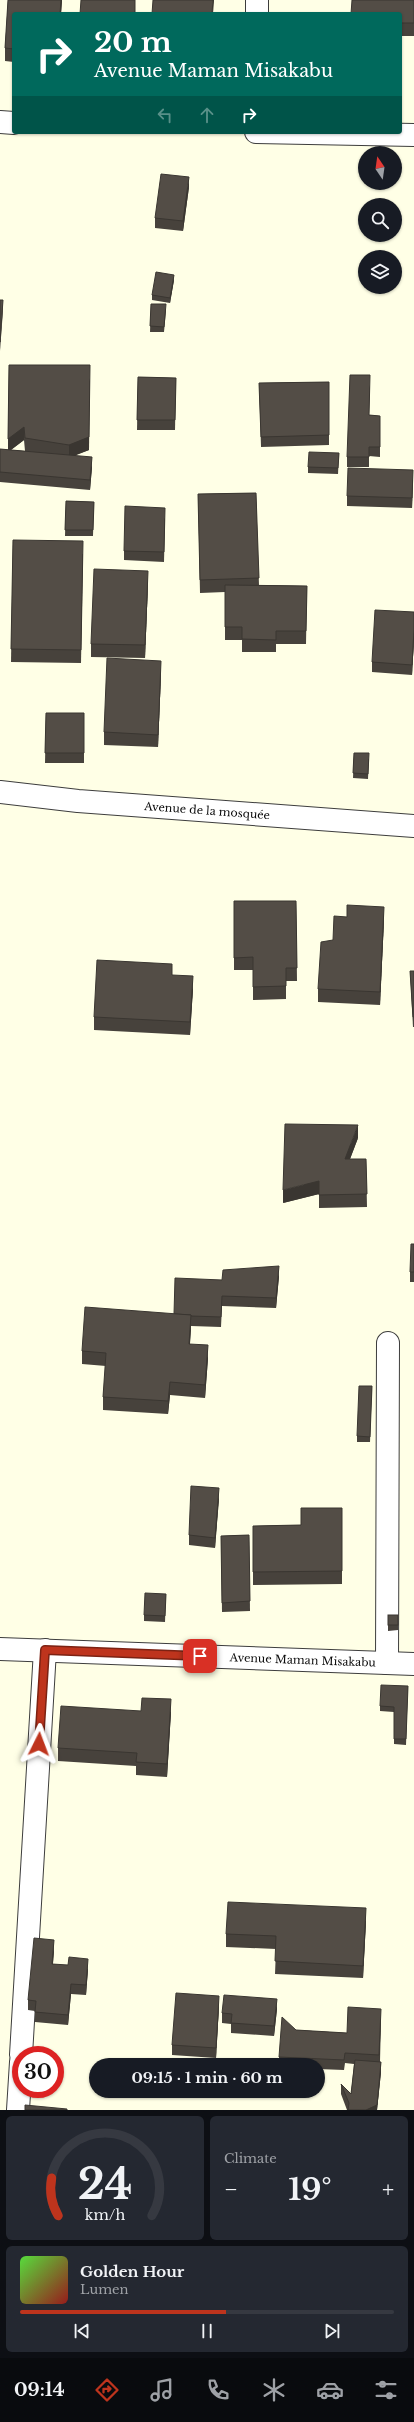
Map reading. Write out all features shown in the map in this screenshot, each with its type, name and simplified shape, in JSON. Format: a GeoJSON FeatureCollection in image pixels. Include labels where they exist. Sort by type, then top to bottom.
{"type":"FeatureCollection","features":[{"type":"Feature","properties":{"kind":"street"},"geometry":{"type":"LineString","coordinates":[[257,0],[257,12]]}},
{"type":"Feature","properties":{"kind":"street"},"geometry":{"type":"LineString","coordinates":[[0,122],[12,123]]}},
{"type":"Feature","properties":{"kind":"street"},"geometry":{"type":"LineString","coordinates":[[335,134],[414,136]]}},
{"type":"Feature","properties":{"kind":"street","name":"Avenue de la mosquée"},"geometry":{"type":"LineString","coordinates":[[0,792],[78,801],[414,826]]}},
{"type":"Feature","properties":{"kind":"street"},"geometry":{"type":"LineString","coordinates":[[387,1663],[388,1343]]}},
{"type":"Feature","properties":{"kind":"street","name":"Avenue Maman Misakabu"},"geometry":{"type":"LineString","coordinates":[[0,1649],[414,1664]]}},
{"type":"Feature","properties":{"kind":"street"},"geometry":{"type":"LineString","coordinates":[[22,2046],[45,1650]]}},
{"type":"Feature","properties":{"kind":"street"},"geometry":{"type":"LineString","coordinates":[[18,2110],[19,2098]]}},
{"type":"Feature","properties":{"kind":"building"},"geometry":{"type":"Polygon","coordinates":[[[8,0],[61,0],[60,12],[12,12],[12,49],[5,48],[8,0]]]}},
{"type":"Feature","properties":{"kind":"building"},"geometry":{"type":"Polygon","coordinates":[[[81,0],[135,0],[135,12],[80,12],[81,0]]]}},
{"type":"Feature","properties":{"kind":"building"},"geometry":{"type":"Polygon","coordinates":[[[153,0],[213,0],[212,12],[152,12],[153,0]]]}},
{"type":"Feature","properties":{"kind":"building"},"geometry":{"type":"Polygon","coordinates":[[[352,0],[414,0],[414,23],[402,23],[402,12],[351,12],[352,0]]]}},
{"type":"Feature","properties":{"kind":"building"},"geometry":{"type":"Polygon","coordinates":[[[161,174],[189,177],[183,221],[155,218],[161,174]]]}},
{"type":"Feature","properties":{"kind":"building"},"geometry":{"type":"Polygon","coordinates":[[[156,272],[174,275],[170,298],[152,295],[156,272]]]}},
{"type":"Feature","properties":{"kind":"building"},"geometry":{"type":"Polygon","coordinates":[[[0,300],[3,300],[0,342],[0,300]]]}},
{"type":"Feature","properties":{"kind":"building"},"geometry":{"type":"Polygon","coordinates":[[[151,304],[166,304],[164,327],[150,326],[151,304]]]}},
{"type":"Feature","properties":{"kind":"building"},"geometry":{"type":"Polygon","coordinates":[[[9,365],[90,365],[89,437],[69,445],[25,438],[24,427],[8,439],[9,365]]]}},
{"type":"Feature","properties":{"kind":"building"},"geometry":{"type":"Polygon","coordinates":[[[350,375],[370,375],[369,415],[380,416],[380,447],[369,447],[369,457],[347,457],[350,375]]]}},
{"type":"Feature","properties":{"kind":"building"},"geometry":{"type":"Polygon","coordinates":[[[138,377],[176,378],[175,420],[137,420],[138,377]]]}},
{"type":"Feature","properties":{"kind":"building"},"geometry":{"type":"Polygon","coordinates":[[[329,382],[329,435],[261,437],[259,383],[329,382]]]}},
{"type":"Feature","properties":{"kind":"building"},"geometry":{"type":"Polygon","coordinates":[[[0,449],[92,457],[90,480],[0,472],[0,449]]]}},
{"type":"Feature","properties":{"kind":"building"},"geometry":{"type":"Polygon","coordinates":[[[309,452],[339,453],[338,468],[308,467],[309,452]]]}},
{"type":"Feature","properties":{"kind":"building"},"geometry":{"type":"Polygon","coordinates":[[[348,468],[413,470],[412,498],[347,496],[348,468]]]}},
{"type":"Feature","properties":{"kind":"building"},"geometry":{"type":"Polygon","coordinates":[[[256,493],[259,578],[200,580],[198,494],[256,493]]]}},
{"type":"Feature","properties":{"kind":"building"},"geometry":{"type":"Polygon","coordinates":[[[66,501],[94,502],[93,530],[65,530],[66,501]]]}},
{"type":"Feature","properties":{"kind":"building"},"geometry":{"type":"Polygon","coordinates":[[[125,506],[165,508],[164,552],[124,551],[125,506]]]}},
{"type":"Feature","properties":{"kind":"building"},"geometry":{"type":"Polygon","coordinates":[[[13,540],[83,541],[81,650],[11,649],[13,540]]]}},
{"type":"Feature","properties":{"kind":"building"},"geometry":{"type":"Polygon","coordinates":[[[94,569],[148,571],[145,645],[91,644],[94,569]]]}},
{"type":"Feature","properties":{"kind":"building"},"geometry":{"type":"Polygon","coordinates":[[[225,585],[307,586],[306,631],[276,631],[276,640],[242,639],[242,627],[225,627],[225,585]]]}},
{"type":"Feature","properties":{"kind":"building"},"geometry":{"type":"Polygon","coordinates":[[[375,610],[414,612],[412,665],[372,662],[375,610]]]}},
{"type":"Feature","properties":{"kind":"building"},"geometry":{"type":"Polygon","coordinates":[[[107,658],[161,661],[158,735],[104,732],[107,658]]]}},
{"type":"Feature","properties":{"kind":"building"},"geometry":{"type":"Polygon","coordinates":[[[46,713],[84,713],[84,753],[45,753],[46,713]]]}},
{"type":"Feature","properties":{"kind":"building"},"geometry":{"type":"Polygon","coordinates":[[[354,753],[369,753],[368,774],[353,773],[354,753]]]}},
{"type":"Feature","properties":{"kind":"building"},"geometry":{"type":"Polygon","coordinates":[[[234,901],[296,901],[297,968],[286,968],[286,986],[253,987],[253,957],[234,958],[234,901]]]}},
{"type":"Feature","properties":{"kind":"building"},"geometry":{"type":"Polygon","coordinates":[[[347,905],[384,907],[380,992],[318,989],[321,942],[333,940],[334,916],[347,917],[347,905]]]}},
{"type":"Feature","properties":{"kind":"building"},"geometry":{"type":"Polygon","coordinates":[[[97,960],[172,964],[172,975],[193,976],[190,1022],[94,1017],[97,960]]]}},
{"type":"Feature","properties":{"kind":"building"},"geometry":{"type":"Polygon","coordinates":[[[410,971],[414,971],[414,1017],[413,1017],[410,971]]]}},
{"type":"Feature","properties":{"kind":"building"},"geometry":{"type":"Polygon","coordinates":[[[285,1124],[358,1125],[345,1159],[366,1159],[367,1194],[319,1195],[319,1181],[283,1190],[285,1124]]]}},
{"type":"Feature","properties":{"kind":"building"},"geometry":{"type":"Polygon","coordinates":[[[411,1244],[414,1244],[414,1272],[410,1272],[411,1244]]]}},
{"type":"Feature","properties":{"kind":"building"},"geometry":{"type":"Polygon","coordinates":[[[279,1266],[276,1298],[222,1296],[221,1317],[174,1314],[175,1278],[222,1280],[223,1270],[279,1266]]]}},
{"type":"Feature","properties":{"kind":"building"},"geometry":{"type":"Polygon","coordinates":[[[85,1307],[191,1315],[189,1344],[208,1345],[205,1385],[170,1382],[168,1401],[103,1397],[106,1353],[82,1351],[85,1307]]]}},
{"type":"Feature","properties":{"kind":"building"},"geometry":{"type":"Polygon","coordinates":[[[359,1386],[372,1386],[370,1437],[357,1436],[359,1386]]]}},
{"type":"Feature","properties":{"kind":"building"},"geometry":{"type":"Polygon","coordinates":[[[191,1486],[219,1488],[215,1538],[189,1535],[191,1486]]]}},
{"type":"Feature","properties":{"kind":"building"},"geometry":{"type":"Polygon","coordinates":[[[301,1508],[342,1508],[342,1571],[253,1572],[253,1526],[301,1525],[301,1508]]]}},
{"type":"Feature","properties":{"kind":"building"},"geometry":{"type":"Polygon","coordinates":[[[249,1535],[250,1601],[222,1603],[221,1536],[249,1535]]]}},
{"type":"Feature","properties":{"kind":"building"},"geometry":{"type":"Polygon","coordinates":[[[145,1593],[166,1594],[165,1616],[144,1615],[145,1593]]]}},
{"type":"Feature","properties":{"kind":"building"},"geometry":{"type":"Polygon","coordinates":[[[388,1615],[398,1615],[398,1625],[388,1625],[388,1615]]]}},
{"type":"Feature","properties":{"kind":"building"},"geometry":{"type":"Polygon","coordinates":[[[381,1685],[408,1686],[406,1739],[394,1739],[394,1707],[380,1706],[381,1685]]]}},
{"type":"Feature","properties":{"kind":"building"},"geometry":{"type":"Polygon","coordinates":[[[142,1698],[171,1699],[167,1764],[136,1762],[137,1753],[58,1748],[61,1706],[141,1711],[142,1698]]]}},
{"type":"Feature","properties":{"kind":"building"},"geometry":{"type":"Polygon","coordinates":[[[228,1902],[366,1908],[363,1966],[275,1961],[276,1936],[226,1934],[228,1902]]]}},
{"type":"Feature","properties":{"kind":"building"},"geometry":{"type":"Polygon","coordinates":[[[34,1938],[54,1940],[52,1964],[68,1965],[69,1957],[88,1959],[86,1985],[71,1984],[68,2015],[35,2012],[36,2001],[28,2000],[34,1938]]]}},
{"type":"Feature","properties":{"kind":"building"},"geometry":{"type":"Polygon","coordinates":[[[176,1993],[219,1996],[216,2048],[172,2045],[176,1993]]]}},
{"type":"Feature","properties":{"kind":"building"},"geometry":{"type":"Polygon","coordinates":[[[224,1995],[277,1999],[274,2026],[231,2023],[232,2014],[222,2013],[224,1995]]]}},
{"type":"Feature","properties":{"kind":"building"},"geometry":{"type":"Polygon","coordinates":[[[348,2007],[381,2009],[379,2055],[345,2053],[344,2060],[279,2057],[282,2017],[296,2030],[347,2033],[348,2007]]]}},
{"type":"Feature","properties":{"kind":"building"},"geometry":{"type":"Polygon","coordinates":[[[355,2060],[381,2062],[377,2105],[366,2110],[348,2110],[349,2103],[341,2084],[351,2094],[355,2060]]]}},
{"type":"Feature","properties":{"kind":"building"},"geometry":{"type":"Polygon","coordinates":[[[25,2105],[67,2109],[67,2110],[25,2110],[25,2105]]]}},
{"type":"Feature","properties":{"kind":"route"},"geometry":{"type":"LineString","coordinates":[[39,1744],[45,1650],[200,1656]]}}]}
